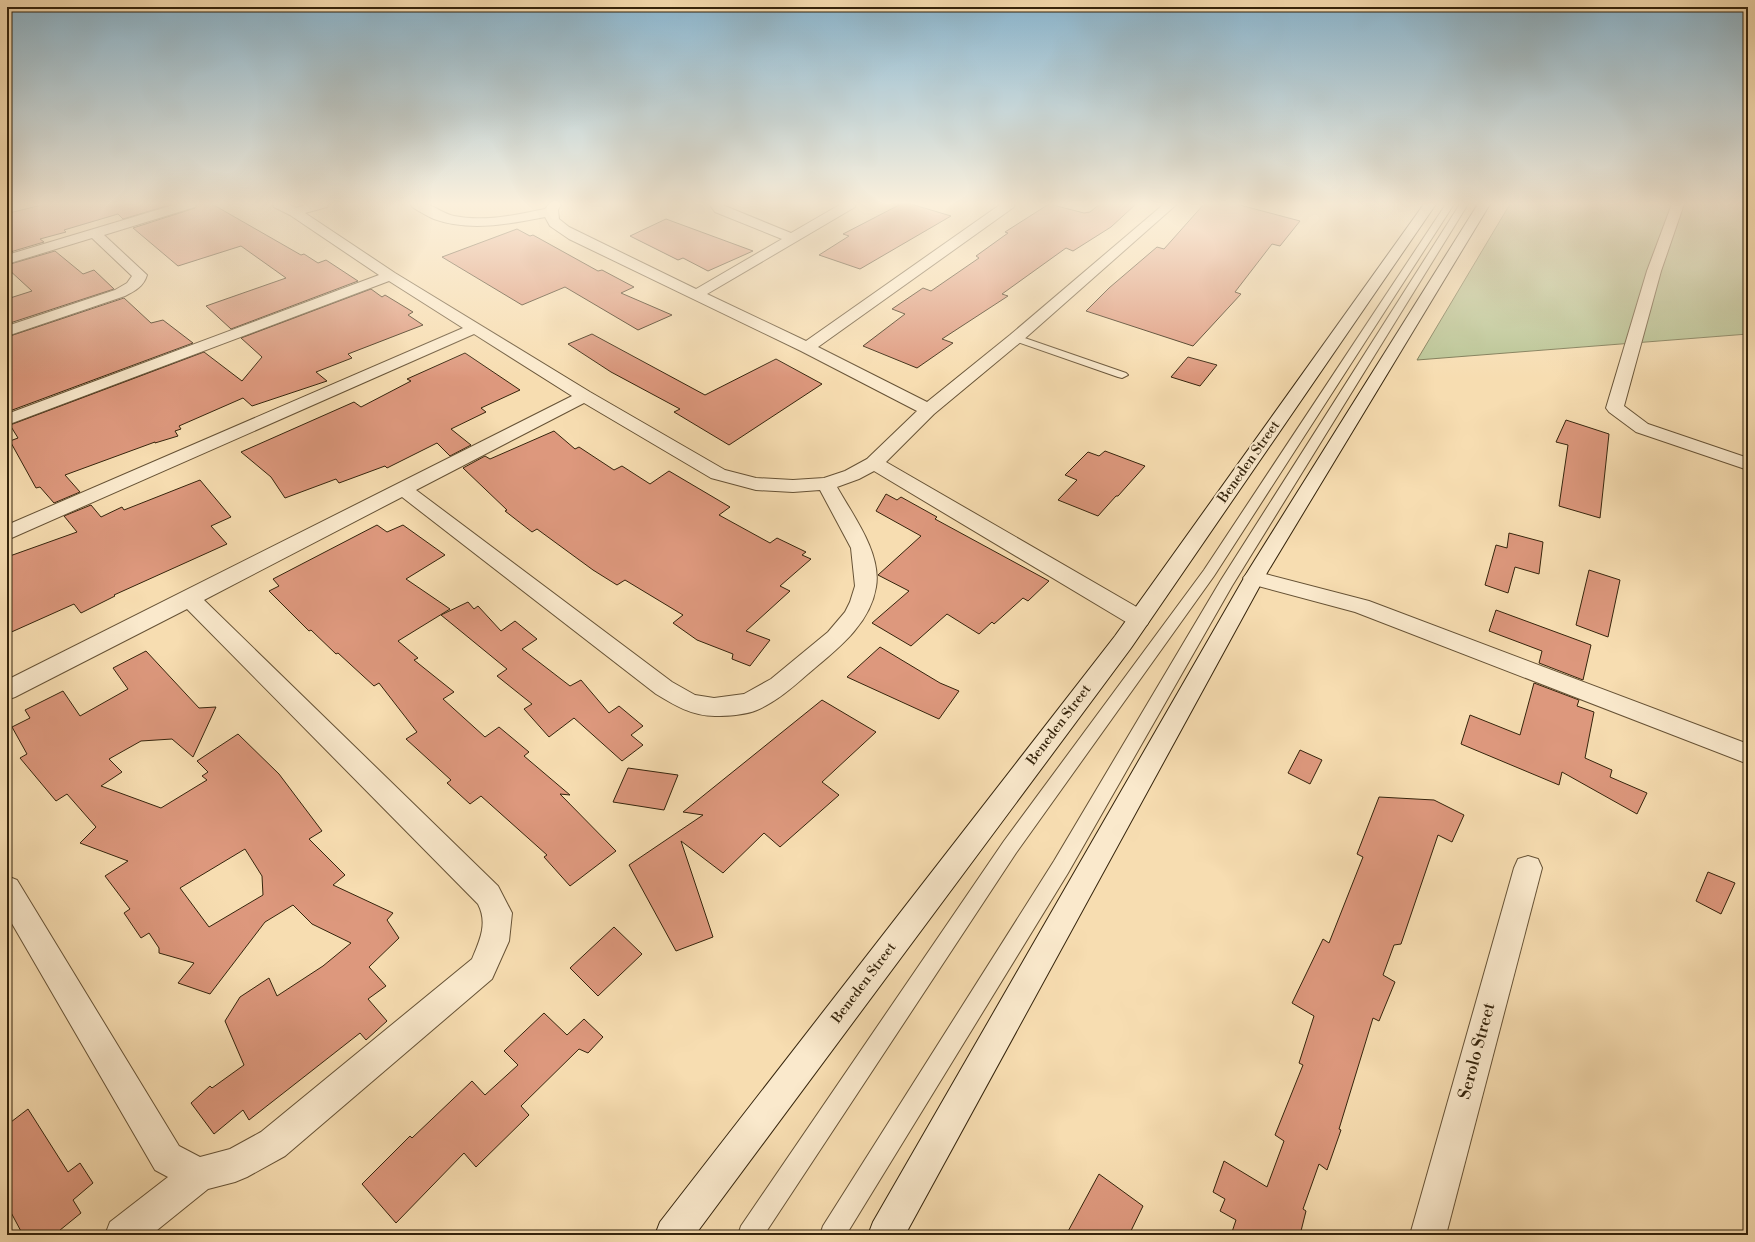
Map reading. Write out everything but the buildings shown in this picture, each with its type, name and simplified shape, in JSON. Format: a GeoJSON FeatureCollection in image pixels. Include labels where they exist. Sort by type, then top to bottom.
{"type":"FeatureCollection","features":[{"type":"Feature","properties":{"kind":"street"},"geometry":{"type":"LineString","coordinates":[[7,331],[120,294],[134,285],[140,275],[126,262]]}},
{"type":"Feature","properties":{"kind":"street"},"geometry":{"type":"LineString","coordinates":[[369,262],[584,396],[718,474],[756,484],[793,486],[826,484],[852,475],[874,462],[928,410],[1016,338],[1104,262]]}},
{"type":"Feature","properties":{"kind":"street"},"geometry":{"type":"LineString","coordinates":[[628,262],[807,348],[928,410]]}},
{"type":"Feature","properties":{"kind":"street"},"geometry":{"type":"LineString","coordinates":[[696,295],[752,262]]}},
{"type":"Feature","properties":{"kind":"street"},"geometry":{"type":"LineString","coordinates":[[807,348],[928,262]]}},
{"type":"Feature","properties":{"kind":"street","name":"Beneden Street"},"geometry":{"type":"LineString","coordinates":[[673,1235],[1139,619],[1389,262]]}},
{"type":"Feature","properties":{"kind":"street"},"geometry":{"type":"LineString","coordinates":[[886,1235],[1254,578],[1448,262]]}},
{"type":"Feature","properties":{"kind":"street"},"geometry":{"type":"LineString","coordinates":[[1657,262],[1615,408],[1642,428],[1748,464]]}},
{"type":"Feature","properties":{"kind":"street"},"geometry":{"type":"LineString","coordinates":[[7,420],[390,276]]}},
{"type":"Feature","properties":{"kind":"street"},"geometry":{"type":"LineString","coordinates":[[7,533],[475,328]]}},
{"type":"Feature","properties":{"kind":"street"},"geometry":{"type":"LineString","coordinates":[[7,691],[190,599],[402,488],[584,396]]}},
{"type":"Feature","properties":{"kind":"street"},"geometry":{"type":"LineString","coordinates":[[874,462],[1139,619]]}},
{"type":"Feature","properties":{"kind":"street"},"geometry":{"type":"LineString","coordinates":[[402,488],[664,688],[690,703],[714,707],[749,703],[779,685],[836,638],[861,602],[866,586],[861,548],[826,484]]}},
{"type":"Feature","properties":{"kind":"street"},"geometry":{"type":"LineString","coordinates":[[1254,578],[1361,606],[1748,754]]}},
{"type":"Feature","properties":{"kind":"street"},"geometry":{"type":"LineString","coordinates":[[123,1235],[199,1174],[235,1165],[273,1144],[482,970],[495,941],[498,913],[488,895],[190,599]]}},
{"type":"Feature","properties":{"kind":"street","name":"Serolo Street"},"geometry":{"type":"LineString","coordinates":[[1428,1235],[1528,868]]}},
{"type":"Feature","properties":{"kind":"street"},"geometry":{"type":"LineString","coordinates":[[7,889],[167,1158],[199,1174]]}},
{"type":"Feature","properties":{"kind":"lane"},"geometry":{"type":"LineString","coordinates":[[750,1235],[1010,847],[1209,573],[1412,262]]}},
{"type":"Feature","properties":{"kind":"lane"},"geometry":{"type":"LineString","coordinates":[[832,1235],[1061,867],[1226,584],[1428,262]]}},
{"type":"Feature","properties":{"kind":"lane"},"geometry":{"type":"LineString","coordinates":[[1016,338],[1122,375]]}},
{"type":"Feature","properties":{"kind":"green space"},"geometry":{"type":"Polygon","coordinates":[[[1475,262],[1748,262],[1748,334],[1417,360],[1475,262]]]}}]}
